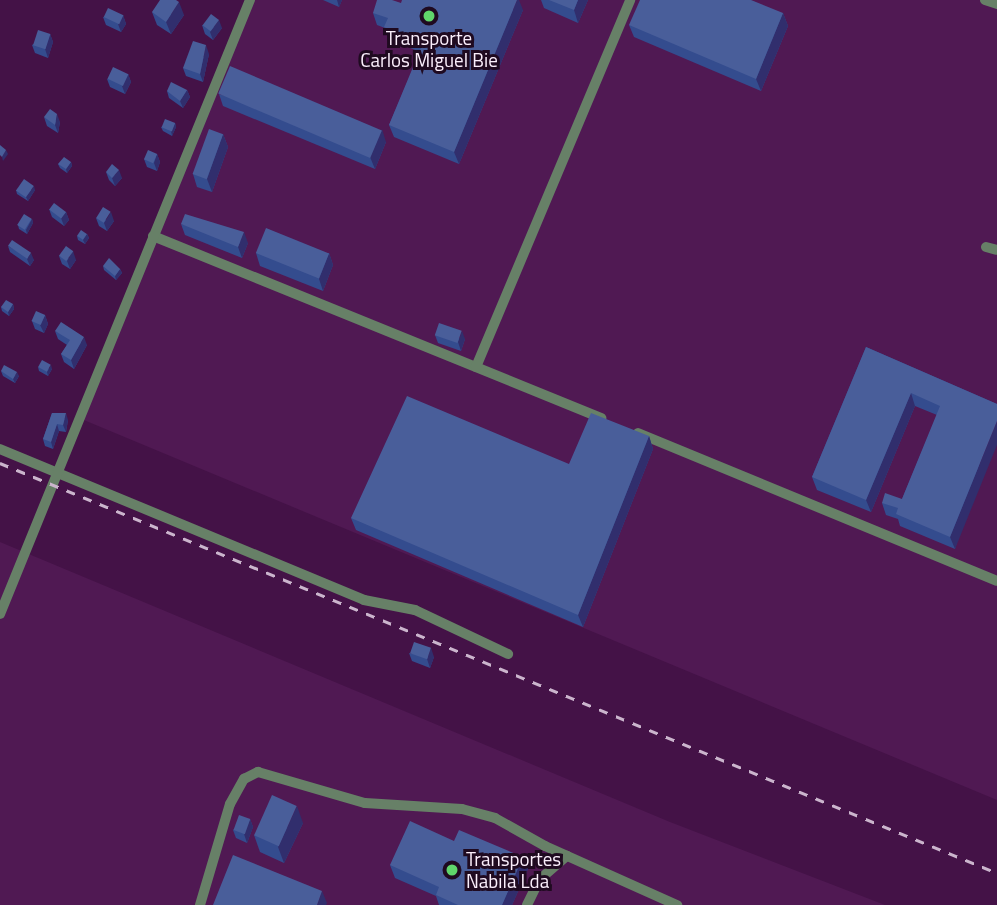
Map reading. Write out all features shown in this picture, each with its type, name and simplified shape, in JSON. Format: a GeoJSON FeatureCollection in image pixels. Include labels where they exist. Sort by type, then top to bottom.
{"type":"FeatureCollection","features":[{"type":"Feature","properties":{"kind":"street"},"geometry":{"type":"LineString","coordinates":[[0,614],[250,0]]}},
{"type":"Feature","properties":{"kind":"street"},"geometry":{"type":"LineString","coordinates":[[476,367],[630,0]]}},
{"type":"Feature","properties":{"kind":"street"},"geometry":{"type":"LineString","coordinates":[[985,0],[997,4]]}},
{"type":"Feature","properties":{"kind":"street"},"geometry":{"type":"LineString","coordinates":[[153,236],[616,424]]}},
{"type":"Feature","properties":{"kind":"street"},"geometry":{"type":"LineString","coordinates":[[986,247],[997,250]]}},
{"type":"Feature","properties":{"kind":"street"},"geometry":{"type":"LineString","coordinates":[[629,430],[997,581]]}},
{"type":"Feature","properties":{"kind":"street"},"geometry":{"type":"LineString","coordinates":[[0,449],[364,600],[415,610],[508,654]]}},
{"type":"Feature","properties":{"kind":"street"},"geometry":{"type":"LineString","coordinates":[[200,905],[230,804],[244,779],[258,772],[365,803],[473,812],[495,818],[567,856],[677,905]]}},
{"type":"Feature","properties":{"kind":"street"},"geometry":{"type":"LineString","coordinates":[[527,905],[539,880],[567,856]]}},
{"type":"Feature","properties":{"kind":"shaded area"},"geometry":{"type":"Polygon","coordinates":[[[252,0],[997,0],[997,800],[79,418],[252,0]]]}},
{"type":"Feature","properties":{"kind":"shaded area"},"geometry":{"type":"Polygon","coordinates":[[[0,542],[670,822],[885,905],[0,905],[0,542]]]}},
{"type":"Feature","properties":{"kind":"building"},"geometry":{"type":"Polygon","coordinates":[[[160,0],[179,2],[166,22],[152,12],[160,0]]]}},
{"type":"Feature","properties":{"kind":"building"},"geometry":{"type":"Polygon","coordinates":[[[377,0],[401,3],[402,0],[517,0],[454,152],[389,125],[423,43],[384,27],[388,18],[373,13],[377,0]]]}},
{"type":"Feature","properties":{"kind":"building"},"geometry":{"type":"Polygon","coordinates":[[[549,0],[578,0],[574,10],[549,0]]]}},
{"type":"Feature","properties":{"kind":"building"},"geometry":{"type":"Polygon","coordinates":[[[640,0],[751,0],[783,13],[756,79],[629,25],[640,0]]]}},
{"type":"Feature","properties":{"kind":"building"},"geometry":{"type":"Polygon","coordinates":[[[108,8],[123,15],[119,24],[104,17],[108,8]]]}},
{"type":"Feature","properties":{"kind":"building"},"geometry":{"type":"Polygon","coordinates":[[[211,14],[219,20],[211,31],[203,25],[211,14]]]}},
{"type":"Feature","properties":{"kind":"building"},"geometry":{"type":"Polygon","coordinates":[[[38,30],[50,34],[45,49],[33,45],[38,30]]]}},
{"type":"Feature","properties":{"kind":"building"},"geometry":{"type":"Polygon","coordinates":[[[193,41],[206,45],[200,74],[183,68],[193,41]]]}},
{"type":"Feature","properties":{"kind":"building"},"geometry":{"type":"Polygon","coordinates":[[[230,66],[382,130],[370,158],[218,94],[230,66]]]}},
{"type":"Feature","properties":{"kind":"building"},"geometry":{"type":"Polygon","coordinates":[[[113,67],[128,74],[123,86],[108,79],[113,67]]]}},
{"type":"Feature","properties":{"kind":"building"},"geometry":{"type":"Polygon","coordinates":[[[171,82],[187,90],[180,101],[167,91],[171,82]]]}},
{"type":"Feature","properties":{"kind":"building"},"geometry":{"type":"Polygon","coordinates":[[[50,109],[57,114],[55,125],[44,117],[50,109]]]}},
{"type":"Feature","properties":{"kind":"building"},"geometry":{"type":"Polygon","coordinates":[[[165,119],[175,123],[172,131],[162,127],[165,119]]]}},
{"type":"Feature","properties":{"kind":"building"},"geometry":{"type":"Polygon","coordinates":[[[209,129],[223,134],[207,179],[193,174],[209,129]]]}},
{"type":"Feature","properties":{"kind":"building"},"geometry":{"type":"Polygon","coordinates":[[[0,145],[6,150],[2,157],[0,155],[0,145]]]}},
{"type":"Feature","properties":{"kind":"building"},"geometry":{"type":"Polygon","coordinates":[[[148,150],[157,154],[153,163],[144,159],[148,150]]]}},
{"type":"Feature","properties":{"kind":"building"},"geometry":{"type":"Polygon","coordinates":[[[64,157],[71,162],[66,169],[58,164],[64,157]]]}},
{"type":"Feature","properties":{"kind":"building"},"geometry":{"type":"Polygon","coordinates":[[[112,164],[119,170],[112,178],[106,172],[112,164]]]}},
{"type":"Feature","properties":{"kind":"building"},"geometry":{"type":"Polygon","coordinates":[[[24,179],[34,186],[26,197],[16,190],[24,179]]]}},
{"type":"Feature","properties":{"kind":"building"},"geometry":{"type":"Polygon","coordinates":[[[54,203],[66,212],[61,218],[49,209],[54,203]]]}},
{"type":"Feature","properties":{"kind":"building"},"geometry":{"type":"Polygon","coordinates":[[[103,207],[111,212],[104,223],[96,218],[103,207]]]}},
{"type":"Feature","properties":{"kind":"building"},"geometry":{"type":"Polygon","coordinates":[[[24,214],[32,219],[25,230],[17,225],[24,214]]]}},
{"type":"Feature","properties":{"kind":"building"},"geometry":{"type":"Polygon","coordinates":[[[185,214],[244,232],[238,247],[181,224],[185,214]]]}},
{"type":"Feature","properties":{"kind":"building"},"geometry":{"type":"Polygon","coordinates":[[[266,228],[329,253],[319,279],[256,253],[266,228]]]}},
{"type":"Feature","properties":{"kind":"building"},"geometry":{"type":"Polygon","coordinates":[[[81,230],[87,234],[83,240],[77,236],[81,230]]]}},
{"type":"Feature","properties":{"kind":"building"},"geometry":{"type":"Polygon","coordinates":[[[12,240],[31,253],[27,259],[8,246],[12,240]]]}},
{"type":"Feature","properties":{"kind":"building"},"geometry":{"type":"Polygon","coordinates":[[[66,246],[73,251],[66,261],[59,256],[66,246]]]}},
{"type":"Feature","properties":{"kind":"building"},"geometry":{"type":"Polygon","coordinates":[[[109,258],[120,269],[115,276],[103,266],[109,258]]]}},
{"type":"Feature","properties":{"kind":"building"},"geometry":{"type":"Polygon","coordinates":[[[6,300],[13,304],[8,312],[1,307],[6,300]]]}},
{"type":"Feature","properties":{"kind":"building"},"geometry":{"type":"Polygon","coordinates":[[[36,311],[45,315],[41,325],[32,321],[36,311]]]}},
{"type":"Feature","properties":{"kind":"building"},"geometry":{"type":"Polygon","coordinates":[[[61,322],[84,337],[71,360],[61,354],[70,340],[55,331],[61,322]]]}},
{"type":"Feature","properties":{"kind":"building"},"geometry":{"type":"Polygon","coordinates":[[[439,323],[462,331],[457,343],[435,335],[439,323]]]}},
{"type":"Feature","properties":{"kind":"building"},"geometry":{"type":"Polygon","coordinates":[[[866,347],[997,404],[997,421],[950,537],[896,514],[898,508],[882,503],[885,493],[902,499],[940,406],[911,393],[866,500],[812,477],[866,347]]]}},
{"type":"Feature","properties":{"kind":"building"},"geometry":{"type":"Polygon","coordinates":[[[42,360],[51,365],[47,372],[38,367],[42,360]]]}},
{"type":"Feature","properties":{"kind":"building"},"geometry":{"type":"Polygon","coordinates":[[[4,365],[17,372],[13,379],[1,371],[4,365]]]}},
{"type":"Feature","properties":{"kind":"building"},"geometry":{"type":"Polygon","coordinates":[[[407,396],[569,464],[591,413],[649,436],[578,615],[351,518],[407,396]]]}},
{"type":"Feature","properties":{"kind":"building"},"geometry":{"type":"Polygon","coordinates":[[[52,413],[66,413],[63,425],[57,424],[51,442],[43,439],[52,413]]]}},
{"type":"Feature","properties":{"kind":"building"},"geometry":{"type":"Polygon","coordinates":[[[414,642],[431,648],[427,659],[410,653],[414,642]]]}},
{"type":"Feature","properties":{"kind":"building"},"geometry":{"type":"Polygon","coordinates":[[[272,795],[297,806],[279,846],[254,835],[272,795]]]}},
{"type":"Feature","properties":{"kind":"building"},"geometry":{"type":"Polygon","coordinates":[[[239,815],[250,819],[245,834],[234,830],[239,815]]]}},
{"type":"Feature","properties":{"kind":"building","name":"Transportes Nabila Lda"},"geometry":{"type":"Polygon","coordinates":[[[410,821],[454,841],[459,830],[523,857],[502,905],[458,905],[436,895],[439,887],[390,865],[410,821]]]}},
{"type":"Feature","properties":{"kind":"building"},"geometry":{"type":"Polygon","coordinates":[[[233,855],[322,891],[317,905],[213,905],[233,855]]]}},
{"type":"Feature","properties":{"kind":"railway"},"geometry":{"type":"LineString","coordinates":[[0,463],[997,873]]}},
{"type":"Feature","properties":{"kind":"place","name":"Transporte Carlos Miguel Bie"},"geometry":{"type":"Point","coordinates":[429,16]}},
{"type":"Feature","properties":{"kind":"place","name":"Transportes Nabila Lda"},"geometry":{"type":"Point","coordinates":[452,870]}}]}
